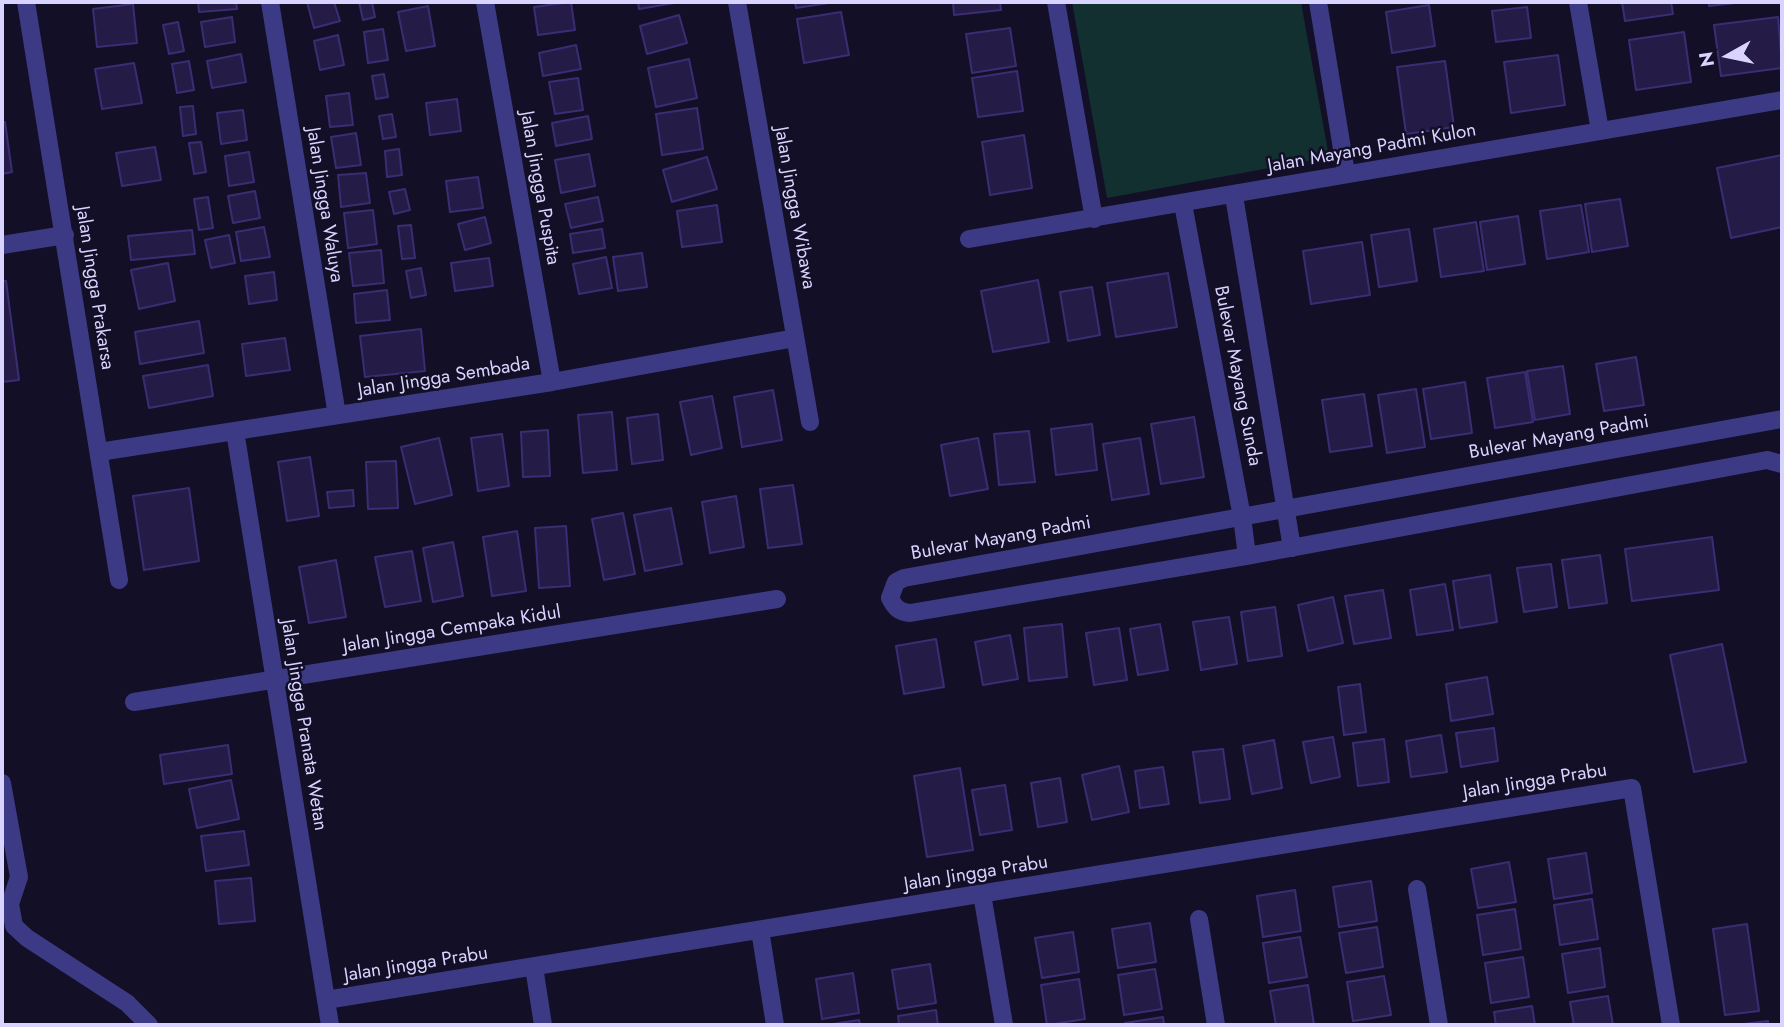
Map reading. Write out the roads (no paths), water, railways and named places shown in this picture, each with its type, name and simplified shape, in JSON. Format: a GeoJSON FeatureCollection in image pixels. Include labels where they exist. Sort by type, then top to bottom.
{"type":"FeatureCollection","features":[{"type":"Feature","properties":{"kind":"street","name":"Jalan Jingga Prakarsa"},"geometry":{"type":"LineString","coordinates":[[26,2],[119,580]]}},
{"type":"Feature","properties":{"kind":"street","name":"Jalan Jingga Waluya"},"geometry":{"type":"LineString","coordinates":[[270,2],[337,415]]}},
{"type":"Feature","properties":{"kind":"street","name":"Jalan Jingga Puspita"},"geometry":{"type":"LineString","coordinates":[[485,2],[552,382]]}},
{"type":"Feature","properties":{"kind":"street","name":"Jalan Jingga Wibawa"},"geometry":{"type":"LineString","coordinates":[[737,2],[810,422]]}},
{"type":"Feature","properties":{"kind":"street"},"geometry":{"type":"LineString","coordinates":[[1056,2],[1094,219]]}},
{"type":"Feature","properties":{"kind":"street"},"geometry":{"type":"LineString","coordinates":[[1318,2],[1346,173]]}},
{"type":"Feature","properties":{"kind":"street"},"geometry":{"type":"LineString","coordinates":[[1578,2],[1600,131]]}},
{"type":"Feature","properties":{"kind":"street","name":"Jalan Mayang Padmi Kulon"},"geometry":{"type":"LineString","coordinates":[[969,239],[1234,196],[1346,173],[1782,100]]}},
{"type":"Feature","properties":{"kind":"street","name":"Bulevar Mayang Sunda"},"geometry":{"type":"LineString","coordinates":[[1234,196],[1292,548]]}},
{"type":"Feature","properties":{"kind":"street","name":"Bulevar Mayang Sunda"},"geometry":{"type":"LineString","coordinates":[[1183,204],[1247,556]]}},
{"type":"Feature","properties":{"kind":"street"},"geometry":{"type":"LineString","coordinates":[[2,246],[65,235]]}},
{"type":"Feature","properties":{"kind":"street","name":"Jalan Jingga Sembada"},"geometry":{"type":"LineString","coordinates":[[99,452],[552,382],[795,338]]}},
{"type":"Feature","properties":{"kind":"street","name":"Bulevar Mayang Padmi"},"geometry":{"type":"LineString","coordinates":[[1782,419],[904,578],[896,582],[890,598],[894,607],[910,613],[1292,548],[1767,460],[1782,464]]}},
{"type":"Feature","properties":{"kind":"street","name":"Jalan Jingga Pranata Wetan"},"geometry":{"type":"LineString","coordinates":[[235,431],[330,1025]]}},
{"type":"Feature","properties":{"kind":"street","name":"Jalan Jingga Cempaka Kidul"},"geometry":{"type":"LineString","coordinates":[[134,702],[777,599]]}},
{"type":"Feature","properties":{"kind":"street"},"geometry":{"type":"LineString","coordinates":[[2,783],[19,877],[10,904],[14,926],[27,938],[127,1003],[149,1025]]}},
{"type":"Feature","properties":{"kind":"street","name":"Jalan Jingga Prabu"},"geometry":{"type":"LineString","coordinates":[[326,1000],[1632,788],[1671,1025]]}},
{"type":"Feature","properties":{"kind":"street"},"geometry":{"type":"LineString","coordinates":[[1417,889],[1439,1025]]}},
{"type":"Feature","properties":{"kind":"street"},"geometry":{"type":"LineString","coordinates":[[982,894],[1004,1025]]}},
{"type":"Feature","properties":{"kind":"street"},"geometry":{"type":"LineString","coordinates":[[1199,919],[1216,1025]]}},
{"type":"Feature","properties":{"kind":"street"},"geometry":{"type":"LineString","coordinates":[[760,930],[775,1025]]}},
{"type":"Feature","properties":{"kind":"street"},"geometry":{"type":"LineString","coordinates":[[534,967],[543,1025]]}}]}
